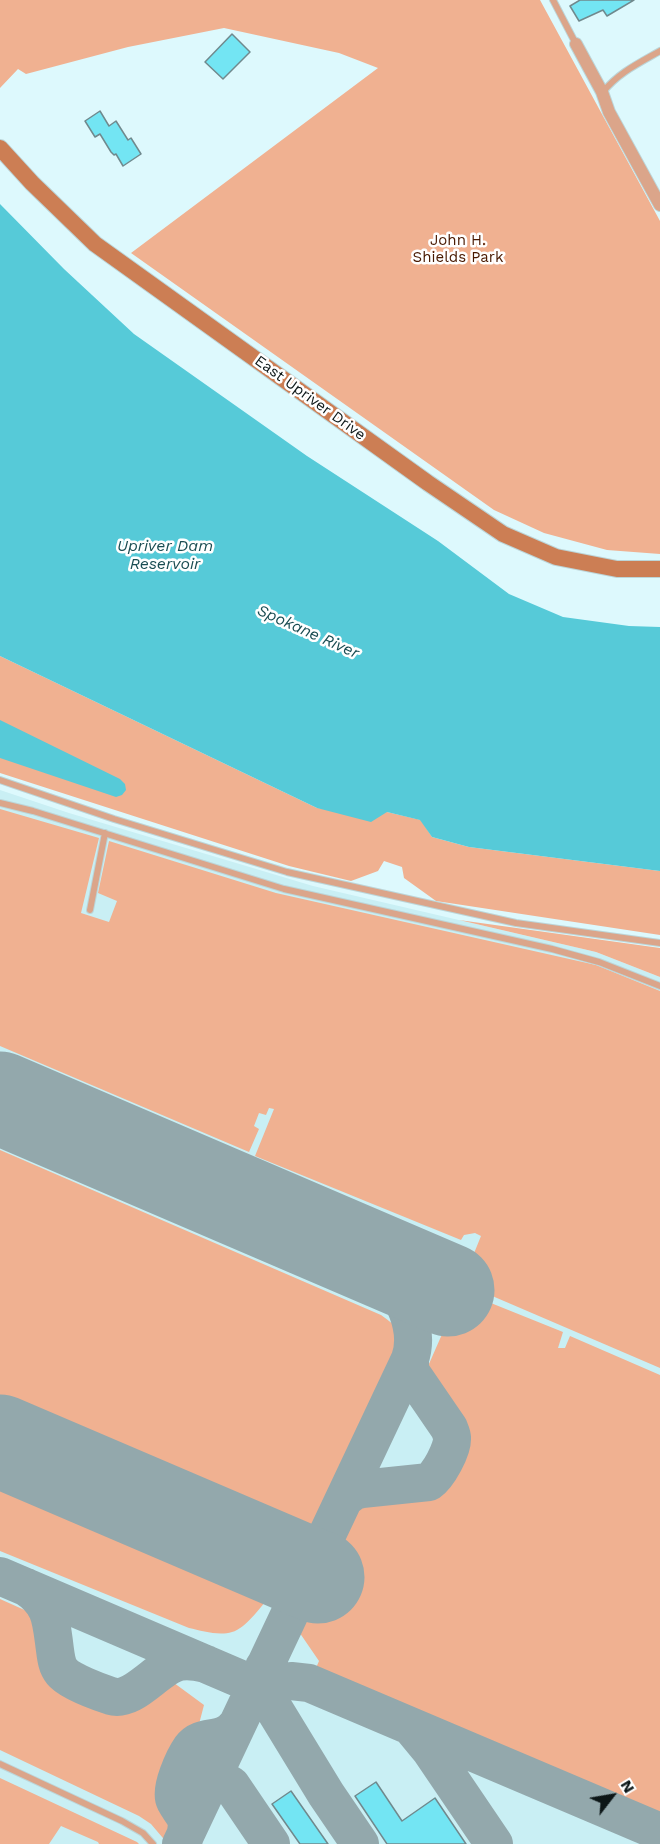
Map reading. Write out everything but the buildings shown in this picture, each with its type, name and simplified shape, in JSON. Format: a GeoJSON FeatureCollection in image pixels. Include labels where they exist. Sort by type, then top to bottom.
{"type":"FeatureCollection","features":[{"type":"Feature","properties":{"kind":"main road","name":"East Upriver Drive"},"geometry":{"type":"LineString","coordinates":[[0,148],[32,183],[95,244],[428,483],[503,534],[556,557],[617,569],[660,569]]}},
{"type":"Feature","properties":{"kind":"street"},"geometry":{"type":"LineString","coordinates":[[576,44],[602,92],[609,112],[660,205]]}},
{"type":"Feature","properties":{"kind":"lane"},"geometry":{"type":"LineString","coordinates":[[553,0],[576,44]]}},
{"type":"Feature","properties":{"kind":"lane"},"geometry":{"type":"LineString","coordinates":[[602,92],[624,71],[660,51]]}},
{"type":"Feature","properties":{"kind":"lane"},"geometry":{"type":"LineString","coordinates":[[0,780],[114,819],[287,872],[516,922],[660,943]]}},
{"type":"Feature","properties":{"kind":"lane"},"geometry":{"type":"LineString","coordinates":[[0,803],[284,889],[552,949],[599,962],[660,986]]}},
{"type":"Feature","properties":{"kind":"lane"},"geometry":{"type":"LineString","coordinates":[[90,910],[105,833]]}},
{"type":"Feature","properties":{"kind":"lane"},"geometry":{"type":"LineString","coordinates":[[0,1764],[122,1821],[143,1833],[153,1844]]}},
{"type":"Feature","properties":{"kind":"shaded area"},"geometry":{"type":"Polygon","coordinates":[[[0,790],[313,886],[596,952],[660,977],[660,1844],[0,1844],[0,790]]]}},
{"type":"Feature","properties":{"kind":"green space","name":"John H. Shields Park"},"geometry":{"type":"Polygon","coordinates":[[[0,0],[540,0],[660,221],[660,554],[607,550],[544,533],[494,510],[131,253],[378,68],[339,53],[224,28],[128,47],[26,74],[18,69],[0,88],[0,0]]]}},
{"type":"Feature","properties":{"kind":"green space"},"geometry":{"type":"Polygon","coordinates":[[[0,656],[317,808],[387,812],[421,820],[432,837],[469,847],[660,871],[660,935],[436,901],[404,878],[402,867],[384,861],[378,871],[351,881],[289,866],[0,773],[0,656]]]}},
{"type":"Feature","properties":{"kind":"green space"},"geometry":{"type":"Polygon","coordinates":[[[0,809],[99,838],[81,913],[109,922],[117,901],[98,893],[109,841],[276,893],[596,965],[660,991],[660,1368],[462,1283],[481,1236],[475,1233],[464,1235],[461,1240],[255,1156],[274,1109],[269,1108],[266,1115],[259,1113],[254,1126],[259,1129],[249,1152],[0,1046],[0,809]]]}},
{"type":"Feature","properties":{"kind":"green space"},"geometry":{"type":"Polygon","coordinates":[[[459,920],[660,948],[660,977],[596,952],[459,920]]]}},
{"type":"Feature","properties":{"kind":"green space"},"geometry":{"type":"Polygon","coordinates":[[[0,1150],[381,1315],[392,1323],[400,1335],[400,1353],[319,1523],[313,1529],[301,1535],[288,1537],[0,1414],[0,1150]]]}},
{"type":"Feature","properties":{"kind":"green space"},"geometry":{"type":"Polygon","coordinates":[[[461,1291],[563,1332],[558,1348],[565,1348],[570,1336],[660,1375],[660,1816],[316,1668],[319,1661],[295,1626],[355,1500],[440,1493],[468,1437],[425,1373],[461,1291]]]}},
{"type":"Feature","properties":{"kind":"green space"},"geometry":{"type":"Polygon","coordinates":[[[0,1464],[260,1576],[274,1592],[249,1621],[237,1630],[227,1633],[210,1633],[189,1628],[0,1551],[0,1464]]]}},
{"type":"Feature","properties":{"kind":"green space"},"geometry":{"type":"Polygon","coordinates":[[[0,1599],[35,1617],[45,1678],[48,1682],[122,1713],[170,1680],[204,1705],[198,1728],[186,1729],[157,1794],[177,1824],[168,1844],[151,1824],[139,1816],[0,1750],[0,1599]]]}},
{"type":"Feature","properties":{"kind":"green space"},"geometry":{"type":"Polygon","coordinates":[[[0,1778],[139,1844],[99,1844],[61,1826],[49,1844],[0,1844],[0,1778]]]}},
{"type":"Feature","properties":{"kind":"water","name":"Upriver Dam Reservoir"},"geometry":{"type":"Polygon","coordinates":[[[0,204],[64,269],[134,334],[307,456],[438,541],[509,594],[563,617],[629,626],[660,627],[660,871],[469,847],[432,837],[420,820],[387,812],[371,822],[317,808],[0,656],[0,204]]]}},
{"type":"Feature","properties":{"kind":"water"},"geometry":{"type":"Polygon","coordinates":[[[0,720],[120,779],[125,784],[126,790],[122,795],[116,797],[0,758],[0,720]]]}},
{"type":"Feature","properties":{"kind":"taxiway"},"geometry":{"type":"LineString","coordinates":[[181,1844],[410,1359],[413,1333],[406,1307],[379,1260]]}},
{"type":"Feature","properties":{"kind":"taxiway"},"geometry":{"type":"LineString","coordinates":[[345,1498],[354,1491],[362,1489],[429,1482],[437,1474],[448,1455],[452,1443],[451,1433],[410,1371],[410,1359]]}},
{"type":"Feature","properties":{"kind":"taxiway"},"geometry":{"type":"LineString","coordinates":[[0,1576],[243,1680],[263,1685],[291,1681],[309,1683],[660,1832]]}},
{"type":"Feature","properties":{"kind":"taxiway"},"geometry":{"type":"LineString","coordinates":[[26,1587],[41,1600],[49,1614],[56,1659],[60,1670],[85,1686],[120,1697],[137,1690],[171,1665],[189,1661],[206,1664]]}},
{"type":"Feature","properties":{"kind":"taxiway"},"geometry":{"type":"LineString","coordinates":[[264,1667],[263,1685],[268,1699],[326,1794],[360,1844]]}},
{"type":"Feature","properties":{"kind":"taxiway"},"geometry":{"type":"LineString","coordinates":[[185,1836],[186,1821],[174,1796],[181,1766],[196,1743],[225,1735],[236,1726]]}},
{"type":"Feature","properties":{"kind":"taxiway"},"geometry":{"type":"LineString","coordinates":[[412,1728],[431,1751],[494,1844]]}},
{"type":"Feature","properties":{"kind":"taxiway"},"geometry":{"type":"LineString","coordinates":[[231,1785],[271,1844]]}},
{"type":"Feature","properties":{"kind":"runway"},"geometry":{"type":"LineString","coordinates":[[0,1098],[448,1290]]}},
{"type":"Feature","properties":{"kind":"runway"},"geometry":{"type":"LineString","coordinates":[[0,1441],[318,1577]]}},
{"type":"Feature","properties":{"kind":"water label","name":"Spokane River"},"geometry":{"type":"Point","coordinates":[308,632]}}]}
